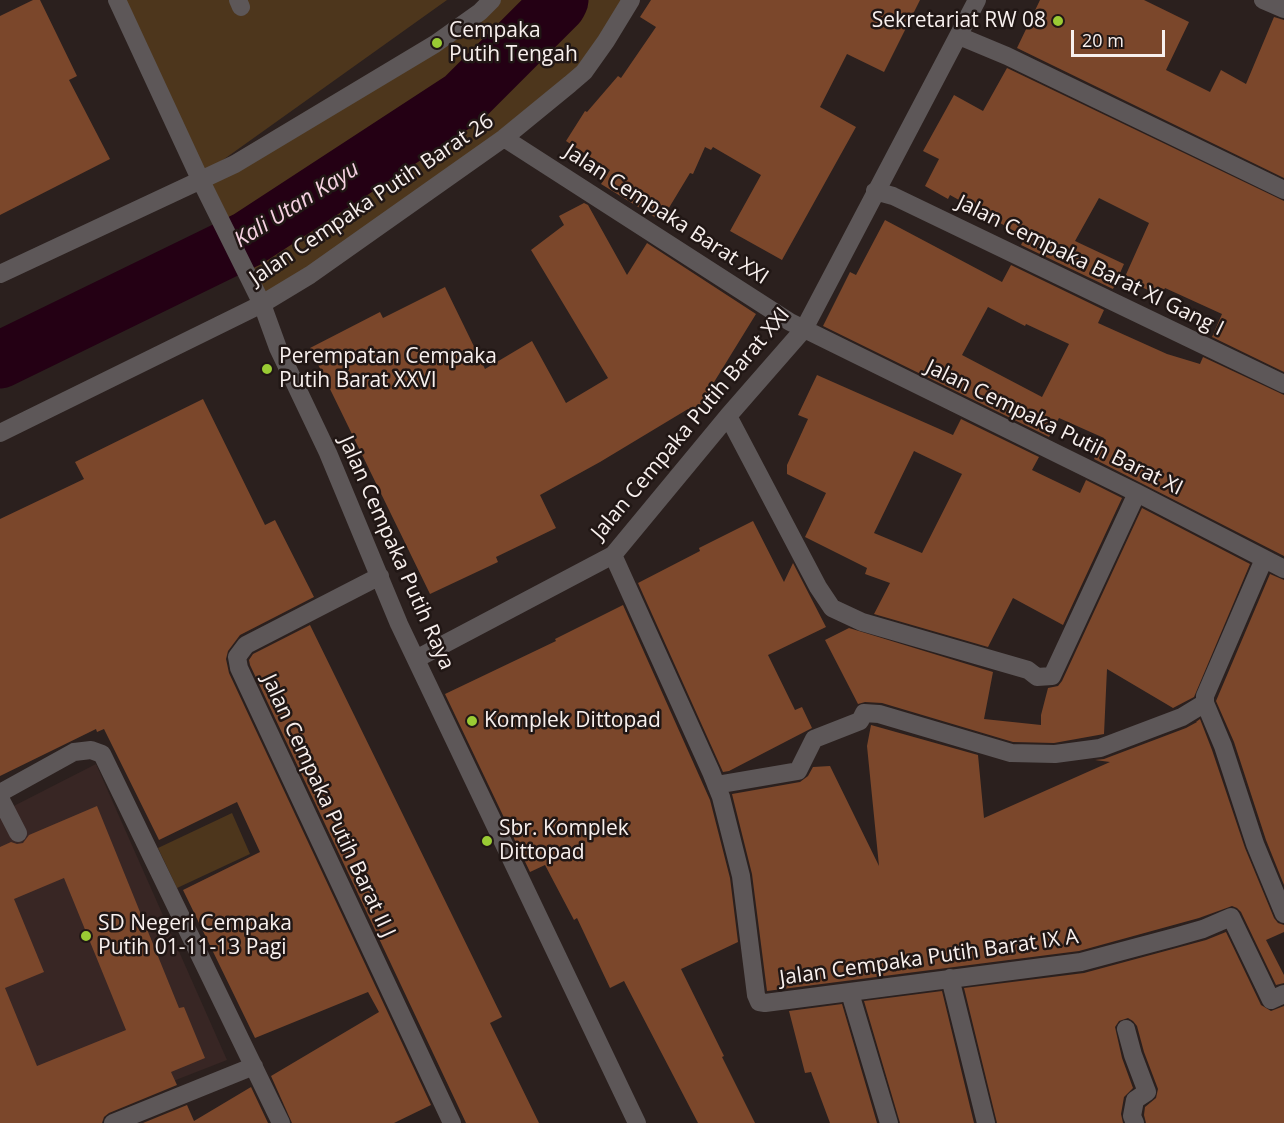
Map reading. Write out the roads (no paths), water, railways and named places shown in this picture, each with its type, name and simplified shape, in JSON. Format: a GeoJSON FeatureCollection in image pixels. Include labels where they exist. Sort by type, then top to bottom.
{"type":"FeatureCollection","features":[{"type":"Feature","properties":{"kind":"street","name":"Jalan Cempaka Putih Raya"},"geometry":{"type":"LineString","coordinates":[[117,0],[200,179],[258,296],[278,348],[328,453],[416,659],[637,1123]]}},
{"type":"Feature","properties":{"kind":"street"},"geometry":{"type":"LineString","coordinates":[[0,274],[235,164],[435,44],[480,12],[492,0]]}},
{"type":"Feature","properties":{"kind":"street","name":"Jalan Cempaka Putih Barat 26"},"geometry":{"type":"LineString","coordinates":[[0,433],[258,296],[310,275],[504,138],[584,72],[606,41],[630,0]]}},
{"type":"Feature","properties":{"kind":"street","name":"Jalan Cempaka Putih Barat XXI"},"geometry":{"type":"LineString","coordinates":[[416,659],[613,555],[728,416],[804,329],[977,0]]}},
{"type":"Feature","properties":{"kind":"street"},"geometry":{"type":"LineString","coordinates":[[1263,0],[1284,9]]}},
{"type":"Feature","properties":{"kind":"street"},"geometry":{"type":"LineString","coordinates":[[959,36],[1007,56],[1284,190]]}},
{"type":"Feature","properties":{"kind":"street","name":"Jalan Cempaka Barat XXI"},"geometry":{"type":"LineString","coordinates":[[504,138],[804,329]]}},
{"type":"Feature","properties":{"kind":"street","name":"Jalan Cempaka Barat XI Gang I"},"geometry":{"type":"LineString","coordinates":[[875,191],[893,196],[1284,384]]}},
{"type":"Feature","properties":{"kind":"street","name":"Jalan Cempaka Putih Barat XI"},"geometry":{"type":"LineString","coordinates":[[804,329],[1137,493],[1284,569]]}},
{"type":"Feature","properties":{"kind":"street"},"geometry":{"type":"LineString","coordinates":[[728,416],[818,587],[832,608],[862,622],[1028,670],[1037,677],[1052,676],[1137,493]]}},
{"type":"Feature","properties":{"kind":"street","name":"Jalan Cempaka Putih Barat IX A"},"geometry":{"type":"LineString","coordinates":[[613,555],[716,785],[741,876],[757,999],[765,1003],[1081,962],[1203,929],[1231,917],[1271,1000],[1284,994]]}},
{"type":"Feature","properties":{"kind":"street"},"geometry":{"type":"LineString","coordinates":[[716,785],[798,771],[814,739],[860,721],[864,713],[879,714],[1011,753],[1055,754],[1100,748],[1182,717],[1205,699],[1264,559]]}},
{"type":"Feature","properties":{"kind":"street","name":"Jalan Cempaka Putih Barat II J"},"geometry":{"type":"LineString","coordinates":[[380,576],[246,645],[237,657],[244,679],[452,1123]]}},
{"type":"Feature","properties":{"kind":"street"},"geometry":{"type":"LineString","coordinates":[[1205,699],[1224,746],[1255,844],[1284,914]]}},
{"type":"Feature","properties":{"kind":"street"},"geometry":{"type":"LineString","coordinates":[[0,793],[74,752],[91,750],[102,754],[281,1123]]}},
{"type":"Feature","properties":{"kind":"street"},"geometry":{"type":"LineString","coordinates":[[0,798],[18,833]]}},
{"type":"Feature","properties":{"kind":"street"},"geometry":{"type":"LineString","coordinates":[[950,978],[986,1123]]}},
{"type":"Feature","properties":{"kind":"street"},"geometry":{"type":"LineString","coordinates":[[850,993],[889,1123]]}},
{"type":"Feature","properties":{"kind":"street"},"geometry":{"type":"LineString","coordinates":[[1126,1029],[1147,1092],[1135,1100],[1132,1116],[1135,1123]]}},
{"type":"Feature","properties":{"kind":"street"},"geometry":{"type":"LineString","coordinates":[[113,1123],[254,1066]]}},
{"type":"Feature","properties":{"kind":"waterway","name":"Kali Utan Kayu"},"geometry":{"type":"LineString","coordinates":[[0,360],[248,239],[464,98],[560,0]]}},
{"type":"Feature","properties":{"kind":"place","name":"Sekretariat RW 08"},"geometry":{"type":"Point","coordinates":[1058,21]}},
{"type":"Feature","properties":{"kind":"place","name":"Cempaka Putih Tengah"},"geometry":{"type":"Point","coordinates":[437,43]}},
{"type":"Feature","properties":{"kind":"place","name":"Perempatan Cempaka Putih Barat XXVI"},"geometry":{"type":"Point","coordinates":[267,369]}},
{"type":"Feature","properties":{"kind":"place","name":"Komplek Dittopad"},"geometry":{"type":"Point","coordinates":[472,721]}},
{"type":"Feature","properties":{"kind":"place","name":"Sbr. Komplek Dittopad"},"geometry":{"type":"Point","coordinates":[487,841]}},
{"type":"Feature","properties":{"kind":"place","name":"SD Negeri Cempaka Putih 01-11-13 Pagi"},"geometry":{"type":"Point","coordinates":[86,936]}}]}
